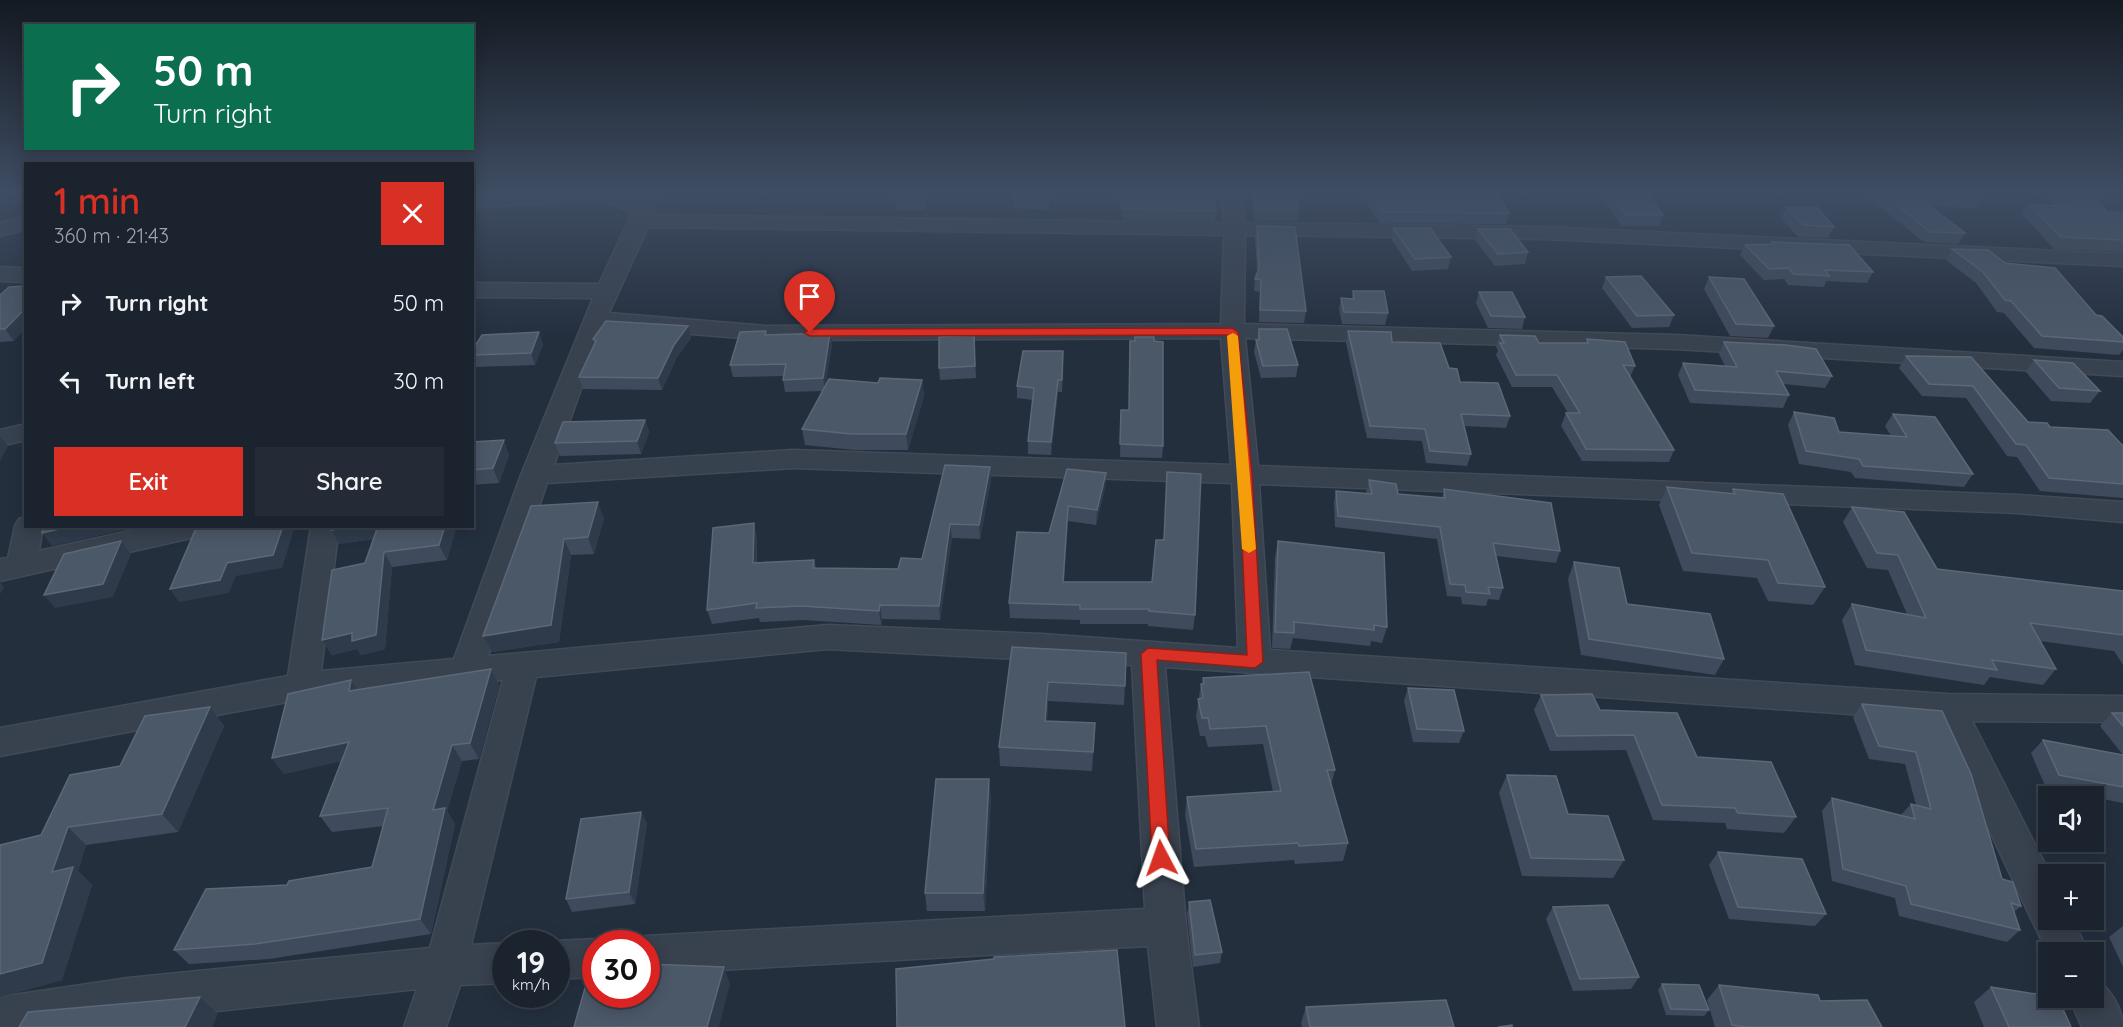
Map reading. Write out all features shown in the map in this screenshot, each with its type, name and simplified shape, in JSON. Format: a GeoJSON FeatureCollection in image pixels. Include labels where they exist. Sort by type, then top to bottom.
{"type":"FeatureCollection","features":[{"type":"Feature","properties":{"kind":"street"},"geometry":{"type":"LineString","coordinates":[[467,669],[535,475],[594,319],[630,242]]}},
{"type":"Feature","properties":{"kind":"street"},"geometry":{"type":"LineString","coordinates":[[1235,242],[1232,332],[1245,473],[1255,662]]}},
{"type":"Feature","properties":{"kind":"street"},"geometry":{"type":"LineString","coordinates":[[1762,242],[2123,260]]}},
{"type":"Feature","properties":{"kind":"street"},"geometry":{"type":"LineString","coordinates":[[474,290],[608,291]]}},
{"type":"Feature","properties":{"kind":"street"},"geometry":{"type":"LineString","coordinates":[[594,319],[766,333],[1232,332],[1677,342],[2123,369]]}},
{"type":"Feature","properties":{"kind":"street"},"geometry":{"type":"LineString","coordinates":[[0,438],[24,432]]}},
{"type":"Feature","properties":{"kind":"street"},"geometry":{"type":"LineString","coordinates":[[535,475],[793,459],[1245,473],[2018,504],[2123,512]]}},
{"type":"Feature","properties":{"kind":"street"},"geometry":{"type":"LineString","coordinates":[[10,568],[27,528]]}},
{"type":"Feature","properties":{"kind":"street"},"geometry":{"type":"LineString","coordinates":[[10,568],[191,528]]}},
{"type":"Feature","properties":{"kind":"street"},"geometry":{"type":"LineString","coordinates":[[303,686],[325,528]]}},
{"type":"Feature","properties":{"kind":"street"},"geometry":{"type":"LineString","coordinates":[[0,742],[303,686],[467,669],[828,638],[1042,646],[1948,707],[2123,710]]}},
{"type":"Feature","properties":{"kind":"street"},"geometry":{"type":"LineString","coordinates":[[1148,654],[1166,926],[1178,1027]]}},
{"type":"Feature","properties":{"kind":"street"},"geometry":{"type":"LineString","coordinates":[[425,1027],[446,966],[524,665]]}},
{"type":"Feature","properties":{"kind":"street"},"geometry":{"type":"LineString","coordinates":[[1948,707],[2038,891]]}},
{"type":"Feature","properties":{"kind":"street"},"geometry":{"type":"LineString","coordinates":[[660,954],[1166,926]]}},
{"type":"Feature","properties":{"kind":"street"},"geometry":{"type":"LineString","coordinates":[[0,1018],[45,1018],[446,966],[492,964]]}},
{"type":"Feature","properties":{"kind":"street"},"geometry":{"type":"LineString","coordinates":[[2095,1008],[2105,1027]]}},
{"type":"Feature","properties":{"kind":"building"},"geometry":{"type":"Polygon","coordinates":[[[1258,242],[1297,242],[1306,311],[1260,310],[1261,280],[1255,279],[1259,268],[1258,242]]]}},
{"type":"Feature","properties":{"kind":"building"},"geometry":{"type":"Polygon","coordinates":[[[1403,242],[1440,242],[1451,257],[1415,259],[1403,242]]]}},
{"type":"Feature","properties":{"kind":"building"},"geometry":{"type":"Polygon","coordinates":[[[1488,242],[1520,242],[1528,252],[1498,254],[1488,242]]]}},
{"type":"Feature","properties":{"kind":"building"},"geometry":{"type":"Polygon","coordinates":[[[1772,242],[1849,245],[1873,272],[1825,270],[1829,276],[1793,274],[1789,268],[1769,269],[1745,245],[1774,244],[1772,242]]]}},
{"type":"Feature","properties":{"kind":"building"},"geometry":{"type":"Polygon","coordinates":[[[1952,249],[1988,250],[2005,263],[2055,268],[2096,315],[2102,316],[2123,337],[2123,342],[2042,336],[2011,301],[2005,300],[1983,272],[1952,249]]]}},
{"type":"Feature","properties":{"kind":"building"},"geometry":{"type":"Polygon","coordinates":[[[1641,276],[1674,315],[1637,316],[1606,277],[1641,276]]]}},
{"type":"Feature","properties":{"kind":"building"},"geometry":{"type":"Polygon","coordinates":[[[1709,277],[1744,279],[1774,326],[1736,324],[1709,277]]]}},
{"type":"Feature","properties":{"kind":"building"},"geometry":{"type":"Polygon","coordinates":[[[24,286],[24,310],[5,329],[0,329],[0,295],[9,287],[24,286]]]}},
{"type":"Feature","properties":{"kind":"building"},"geometry":{"type":"Polygon","coordinates":[[[1353,291],[1384,291],[1388,313],[1344,312],[1341,298],[1354,299],[1353,291]]]}},
{"type":"Feature","properties":{"kind":"building"},"geometry":{"type":"Polygon","coordinates":[[[1479,292],[1512,292],[1525,317],[1491,316],[1479,292]]]}},
{"type":"Feature","properties":{"kind":"building"},"geometry":{"type":"Polygon","coordinates":[[[606,321],[688,326],[674,345],[658,378],[579,377],[596,341],[593,339],[606,321]]]}},
{"type":"Feature","properties":{"kind":"building"},"geometry":{"type":"Polygon","coordinates":[[[1259,329],[1287,329],[1298,365],[1263,366],[1256,340],[1259,340],[1259,329]]]}},
{"type":"Feature","properties":{"kind":"building"},"geometry":{"type":"Polygon","coordinates":[[[766,331],[765,335],[830,333],[823,378],[783,380],[786,364],[730,365],[740,332],[766,331]]]}},
{"type":"Feature","properties":{"kind":"building"},"geometry":{"type":"Polygon","coordinates":[[[1348,331],[1391,332],[1392,342],[1440,343],[1449,368],[1457,369],[1460,382],[1498,383],[1510,416],[1461,414],[1471,454],[1430,451],[1425,429],[1370,426],[1348,331]]]}},
{"type":"Feature","properties":{"kind":"building"},"geometry":{"type":"Polygon","coordinates":[[[539,332],[531,353],[474,355],[474,348],[482,335],[539,332]]]}},
{"type":"Feature","properties":{"kind":"building"},"geometry":{"type":"Polygon","coordinates":[[[974,335],[975,366],[939,368],[939,337],[974,335]]]}},
{"type":"Feature","properties":{"kind":"building"},"geometry":{"type":"Polygon","coordinates":[[[1500,335],[1535,336],[1539,343],[1588,343],[1587,339],[1625,342],[1635,366],[1623,365],[1674,450],[1586,449],[1566,413],[1580,413],[1557,375],[1516,375],[1500,343],[1504,343],[1500,335]]]}},
{"type":"Feature","properties":{"kind":"building"},"geometry":{"type":"Polygon","coordinates":[[[1135,337],[1154,337],[1154,341],[1163,342],[1163,446],[1120,444],[1121,410],[1129,410],[1130,341],[1135,341],[1135,337]]]}},
{"type":"Feature","properties":{"kind":"building"},"geometry":{"type":"Polygon","coordinates":[[[1724,342],[1816,349],[1832,376],[1776,371],[1789,395],[1695,390],[1683,363],[1737,367],[1724,342]]]}},
{"type":"Feature","properties":{"kind":"building"},"geometry":{"type":"Polygon","coordinates":[[[1023,351],[1063,351],[1062,380],[1058,380],[1051,442],[1028,441],[1034,388],[1017,386],[1023,351]]]}},
{"type":"Feature","properties":{"kind":"building"},"geometry":{"type":"Polygon","coordinates":[[[1906,356],[1971,357],[2028,422],[2047,423],[2050,427],[2108,430],[2123,446],[2123,484],[2049,478],[2026,445],[2016,444],[1973,386],[1929,384],[1906,356]]]}},
{"type":"Feature","properties":{"kind":"building"},"geometry":{"type":"Polygon","coordinates":[[[2034,360],[2073,363],[2100,391],[2059,388],[2034,360]]]}},
{"type":"Feature","properties":{"kind":"building"},"geometry":{"type":"Polygon","coordinates":[[[880,378],[922,380],[906,434],[852,434],[802,429],[829,379],[878,383],[880,378]]]}},
{"type":"Feature","properties":{"kind":"building"},"geometry":{"type":"Polygon","coordinates":[[[1794,412],[1834,418],[1839,432],[1907,437],[1893,414],[1935,417],[1973,474],[1863,466],[1859,459],[1806,451],[1794,412]]]}},
{"type":"Feature","properties":{"kind":"building"},"geometry":{"type":"Polygon","coordinates":[[[645,420],[637,441],[555,443],[563,422],[645,420]]]}},
{"type":"Feature","properties":{"kind":"building"},"geometry":{"type":"Polygon","coordinates":[[[504,440],[493,468],[474,470],[474,442],[504,440]]]}},
{"type":"Feature","properties":{"kind":"building"},"geometry":{"type":"Polygon","coordinates":[[[945,465],[990,467],[979,525],[950,524],[939,606],[880,605],[879,611],[801,606],[756,608],[757,603],[707,610],[713,528],[754,523],[753,563],[814,560],[813,568],[898,569],[901,558],[922,559],[945,465]]]}},
{"type":"Feature","properties":{"kind":"building"},"geometry":{"type":"Polygon","coordinates":[[[1067,469],[1106,473],[1097,510],[1068,506],[1063,582],[1152,582],[1156,540],[1164,540],[1167,472],[1201,474],[1195,615],[1149,611],[1149,609],[1080,609],[1080,605],[1009,603],[1017,532],[1049,533],[1067,469]]]}},
{"type":"Feature","properties":{"kind":"building"},"geometry":{"type":"Polygon","coordinates":[[[1369,480],[1396,484],[1398,494],[1445,498],[1444,489],[1551,503],[1560,551],[1493,543],[1503,588],[1488,587],[1490,594],[1466,592],[1465,585],[1450,584],[1440,527],[1338,516],[1336,491],[1372,494],[1369,480]]]}},
{"type":"Feature","properties":{"kind":"building"},"geometry":{"type":"Polygon","coordinates":[[[1667,487],[1735,494],[1733,489],[1783,494],[1825,587],[1778,583],[1768,560],[1692,553],[1667,487]]]}},
{"type":"Feature","properties":{"kind":"building"},"geometry":{"type":"Polygon","coordinates":[[[598,502],[588,537],[564,539],[551,625],[483,636],[531,506],[598,502]]]}},
{"type":"Feature","properties":{"kind":"building"},"geometry":{"type":"Polygon","coordinates":[[[1852,507],[1904,512],[1937,569],[2123,591],[2123,635],[2030,623],[2056,669],[1992,660],[1997,670],[1866,650],[1852,604],[1926,618],[1898,555],[1877,553],[1852,507]]]}},
{"type":"Feature","properties":{"kind":"building"},"geometry":{"type":"Polygon","coordinates":[[[43,528],[63,528],[42,533],[43,528]]]}},
{"type":"Feature","properties":{"kind":"building"},"geometry":{"type":"Polygon","coordinates":[[[196,528],[282,528],[273,555],[227,563],[220,580],[170,589],[196,528]]]}},
{"type":"Feature","properties":{"kind":"building"},"geometry":{"type":"Polygon","coordinates":[[[377,528],[444,528],[439,545],[384,552],[376,635],[352,641],[352,633],[322,640],[332,570],[365,563],[377,528]]]}},
{"type":"Feature","properties":{"kind":"building"},"geometry":{"type":"Polygon","coordinates":[[[121,541],[103,584],[44,595],[64,554],[121,541]]]}},
{"type":"Feature","properties":{"kind":"building"},"geometry":{"type":"Polygon","coordinates":[[[1278,541],[1384,553],[1387,627],[1374,625],[1374,630],[1294,622],[1294,633],[1275,632],[1278,541]]]}},
{"type":"Feature","properties":{"kind":"building"},"geometry":{"type":"Polygon","coordinates":[[[1574,562],[1619,568],[1627,604],[1710,614],[1724,659],[1589,639],[1574,562]]]}},
{"type":"Feature","properties":{"kind":"building"},"geometry":{"type":"Polygon","coordinates":[[[1012,647],[1126,653],[1125,686],[1048,682],[1045,721],[1095,723],[1093,752],[999,747],[1012,647]]]}},
{"type":"Feature","properties":{"kind":"building"},"geometry":{"type":"Polygon","coordinates":[[[491,669],[470,743],[452,745],[433,810],[445,808],[420,919],[255,944],[174,950],[206,889],[287,885],[289,881],[372,867],[388,808],[320,816],[349,742],[272,758],[288,694],[351,680],[349,691],[491,669]]]}},
{"type":"Feature","properties":{"kind":"building"},"geometry":{"type":"Polygon","coordinates":[[[1309,672],[1335,770],[1327,770],[1348,843],[1299,846],[1298,843],[1196,849],[1187,797],[1281,791],[1266,726],[1210,729],[1208,718],[1202,718],[1198,699],[1203,698],[1201,684],[1204,684],[1203,678],[1309,672]]]}},
{"type":"Feature","properties":{"kind":"building"},"geometry":{"type":"Polygon","coordinates":[[[1408,688],[1454,690],[1464,731],[1417,729],[1408,688]]]}},
{"type":"Feature","properties":{"kind":"building"},"geometry":{"type":"Polygon","coordinates":[[[1592,694],[1600,710],[1677,713],[1697,757],[1771,762],[1796,817],[1738,813],[1735,808],[1662,805],[1634,735],[1557,736],[1541,695],[1592,694]]]}},
{"type":"Feature","properties":{"kind":"building"},"geometry":{"type":"Polygon","coordinates":[[[1862,704],[1942,711],[1971,774],[2002,879],[2013,882],[2021,906],[2011,903],[2020,930],[1911,904],[1906,886],[1843,869],[1832,798],[1915,819],[1911,804],[1931,809],[1916,752],[1879,746],[1862,704]]]}},
{"type":"Feature","properties":{"kind":"building"},"geometry":{"type":"Polygon","coordinates":[[[210,707],[162,814],[68,827],[52,872],[73,867],[42,963],[0,974],[0,845],[41,835],[70,775],[120,766],[145,716],[210,707]]]}},
{"type":"Feature","properties":{"kind":"building"},"geometry":{"type":"Polygon","coordinates":[[[2112,713],[2123,713],[2123,726],[2112,713]]]}},
{"type":"Feature","properties":{"kind":"building"},"geometry":{"type":"Polygon","coordinates":[[[2043,740],[2123,755],[2123,787],[2059,775],[2043,740]]]}},
{"type":"Feature","properties":{"kind":"building"},"geometry":{"type":"Polygon","coordinates":[[[1507,775],[1556,776],[1568,814],[1608,816],[1624,860],[1531,858],[1507,775]]]}},
{"type":"Feature","properties":{"kind":"building"},"geometry":{"type":"Polygon","coordinates":[[[936,779],[989,779],[983,893],[925,893],[936,779]]]}},
{"type":"Feature","properties":{"kind":"building"},"geometry":{"type":"Polygon","coordinates":[[[641,812],[629,892],[566,899],[581,819],[641,812]]]}},
{"type":"Feature","properties":{"kind":"building"},"geometry":{"type":"Polygon","coordinates":[[[1718,852],[1802,859],[1826,914],[1738,907],[1718,852]]]}},
{"type":"Feature","properties":{"kind":"building"},"geometry":{"type":"Polygon","coordinates":[[[1210,900],[1222,952],[1195,955],[1189,902],[1210,900]]]}},
{"type":"Feature","properties":{"kind":"building"},"geometry":{"type":"Polygon","coordinates":[[[1608,905],[1639,977],[1580,979],[1553,907],[1608,905]]]}},
{"type":"Feature","properties":{"kind":"building"},"geometry":{"type":"Polygon","coordinates":[[[1117,950],[1125,1027],[897,1027],[896,969],[994,959],[994,957],[1117,950]]]}},
{"type":"Feature","properties":{"kind":"building"},"geometry":{"type":"Polygon","coordinates":[[[660,964],[724,967],[707,1027],[574,1027],[582,999],[582,1008],[660,1008],[660,964]]]}},
{"type":"Feature","properties":{"kind":"building"},"geometry":{"type":"Polygon","coordinates":[[[1662,984],[1699,985],[1709,1010],[1671,1009],[1662,984]]]}},
{"type":"Feature","properties":{"kind":"building"},"geometry":{"type":"Polygon","coordinates":[[[1719,985],[1818,995],[1820,1001],[1867,1000],[1882,1027],[1746,1027],[1732,1025],[1719,985]]]}},
{"type":"Feature","properties":{"kind":"building"},"geometry":{"type":"Polygon","coordinates":[[[1991,987],[2038,994],[2038,1008],[2062,1008],[2071,1027],[2009,1027],[1991,987]]]}},
{"type":"Feature","properties":{"kind":"building"},"geometry":{"type":"Polygon","coordinates":[[[200,997],[185,1027],[19,1027],[28,1012],[200,997]]]}},
{"type":"Feature","properties":{"kind":"building"},"geometry":{"type":"Polygon","coordinates":[[[1446,1000],[1454,1027],[1310,1027],[1306,1007],[1446,1000]]]}},
{"type":"Feature","properties":{"kind":"slow traffic"},"geometry":{"type":"LineString","coordinates":[[1233,336],[1249,549]]}},
{"type":"Feature","properties":{"kind":"route"},"geometry":{"type":"LineString","coordinates":[[810,333],[1232,332],[1245,473],[1255,662],[1148,654],[1161,858]]}}]}
